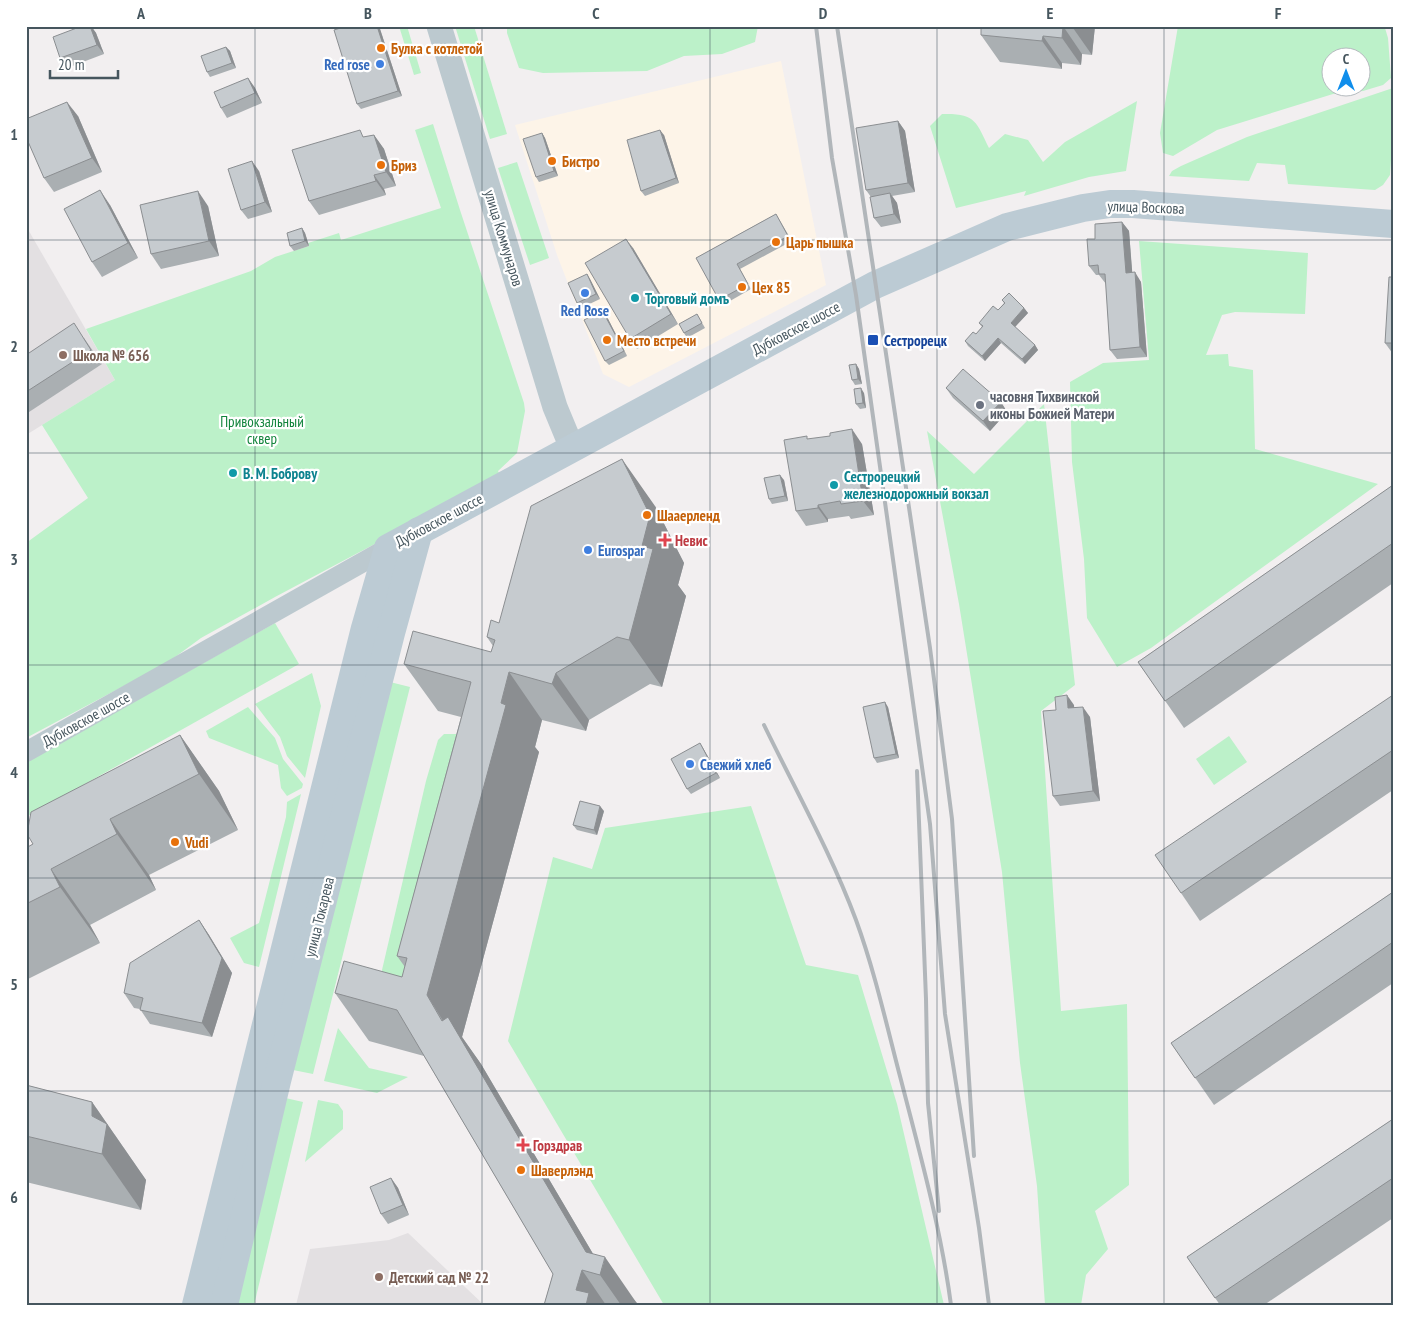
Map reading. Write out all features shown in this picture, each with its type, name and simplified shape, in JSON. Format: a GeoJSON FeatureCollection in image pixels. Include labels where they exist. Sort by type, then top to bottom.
{"type":"FeatureCollection","features":[{"type":"Feature","properties":{"kind":"main road","name":"улица Воскова"},"geometry":{"type":"LineString","coordinates":[[856,295],[1007,227],[1059,213],[1110,204],[1135,204],[1393,224]]}},
{"type":"Feature","properties":{"kind":"main road","name":"Дубковское шоссе"},"geometry":{"type":"LineString","coordinates":[[388,548],[856,295]]}},
{"type":"Feature","properties":{"kind":"main road","name":"улица Токарева"},"geometry":{"type":"LineString","coordinates":[[224,1305],[277,1081],[391,633],[419,531]]}},
{"type":"Feature","properties":{"kind":"main road","name":"улица Токарева"},"geometry":{"type":"LineString","coordinates":[[196,1305],[365,628],[388,548]]}},
{"type":"Feature","properties":{"kind":"street","name":"улица Коммунаров"},"geometry":{"type":"LineString","coordinates":[[438,26],[555,407],[572,448]]}},
{"type":"Feature","properties":{"kind":"street","name":"Дубковское шоссе"},"geometry":{"type":"LineString","coordinates":[[26,752],[388,548]]}},
{"type":"Feature","properties":{"kind":"shaded area"},"geometry":{"type":"Polygon","coordinates":[[[781,61],[826,285],[629,387],[603,374],[557,255],[515,125],[781,61]]]}},
{"type":"Feature","properties":{"kind":"shaded area","name":"Школа № 656"},"geometry":{"type":"Polygon","coordinates":[[[26,226],[115,380],[26,435],[26,226]]]}},
{"type":"Feature","properties":{"kind":"shaded area","name":"Детский сад № 22"},"geometry":{"type":"Polygon","coordinates":[[[408,1233],[484,1305],[296,1305],[310,1249],[389,1240],[408,1233]]]}},
{"type":"Feature","properties":{"kind":"green space"},"geometry":{"type":"Polygon","coordinates":[[[399,26],[407,26],[421,73],[414,75],[399,26]]]}},
{"type":"Feature","properties":{"kind":"green space"},"geometry":{"type":"Polygon","coordinates":[[[455,26],[474,26],[507,134],[490,139],[455,26]]]}},
{"type":"Feature","properties":{"kind":"green space"},"geometry":{"type":"Polygon","coordinates":[[[507,26],[758,26],[755,42],[722,54],[684,56],[647,71],[543,73],[519,68],[507,33],[507,26]]]}},
{"type":"Feature","properties":{"kind":"green space"},"geometry":{"type":"Polygon","coordinates":[[[1178,26],[1381,26],[1385,28],[1388,38],[1391,78],[1383,85],[1372,88],[1372,48],[1322,48],[1322,97],[1217,130],[1173,156],[1163,153],[1160,133],[1178,26]]]}},
{"type":"Feature","properties":{"kind":"green space"},"geometry":{"type":"Polygon","coordinates":[[[1393,88],[1390,175],[1383,185],[1375,190],[1288,184],[1285,165],[1257,163],[1249,181],[1169,176],[1172,171],[1181,166],[1247,137],[1363,98],[1372,98],[1372,95],[1393,88]]]}},
{"type":"Feature","properties":{"kind":"green space"},"geometry":{"type":"Polygon","coordinates":[[[1137,101],[1126,171],[1089,177],[1024,196],[1026,191],[956,208],[930,126],[942,114],[961,115],[973,120],[989,148],[1005,134],[1028,140],[1043,162],[1065,142],[1137,101]]]}},
{"type":"Feature","properties":{"kind":"green space","name":"Привокзальный сквер"},"geometry":{"type":"Polygon","coordinates":[[[433,124],[524,403],[525,411],[517,453],[498,471],[501,477],[275,597],[201,638],[167,663],[26,738],[26,543],[88,498],[42,425],[115,380],[86,329],[251,271],[275,257],[309,246],[308,243],[339,233],[341,240],[441,208],[415,130],[433,124]]]}},
{"type":"Feature","properties":{"kind":"green space"},"geometry":{"type":"Polygon","coordinates":[[[517,162],[549,258],[530,265],[498,168],[517,162]]]}},
{"type":"Feature","properties":{"kind":"green space"},"geometry":{"type":"Polygon","coordinates":[[[1139,241],[1308,253],[1305,314],[1235,312],[1222,315],[1206,355],[1228,354],[1229,366],[1253,370],[1255,449],[1378,484],[1151,648],[1117,667],[1087,618],[1084,559],[1072,462],[1070,382],[1103,363],[1149,360],[1139,241]]]}},
{"type":"Feature","properties":{"kind":"green space"},"geometry":{"type":"Polygon","coordinates":[[[1044,404],[1075,685],[1041,711],[1061,1011],[1127,1004],[1129,1185],[1095,1211],[1108,1249],[1086,1275],[1081,1305],[1045,1305],[1037,1186],[1020,1063],[1002,872],[959,604],[927,431],[974,474],[1044,404]]]}},
{"type":"Feature","properties":{"kind":"green space"},"geometry":{"type":"Polygon","coordinates":[[[275,623],[299,664],[26,817],[26,762],[275,623]]]}},
{"type":"Feature","properties":{"kind":"green space"},"geometry":{"type":"Polygon","coordinates":[[[312,673],[321,706],[305,778],[287,756],[280,737],[255,704],[312,673]]]}},
{"type":"Feature","properties":{"kind":"green space"},"geometry":{"type":"Polygon","coordinates":[[[386,681],[410,687],[313,1074],[288,1069],[386,681]]]}},
{"type":"Feature","properties":{"kind":"green space"},"geometry":{"type":"Polygon","coordinates":[[[248,707],[275,738],[283,759],[303,784],[302,788],[287,796],[281,788],[278,765],[209,738],[206,731],[248,707]]]}},
{"type":"Feature","properties":{"kind":"green space"},"geometry":{"type":"Polygon","coordinates":[[[444,734],[459,734],[419,996],[384,986],[382,970],[426,781],[438,740],[444,734]]]}},
{"type":"Feature","properties":{"kind":"green space"},"geometry":{"type":"Polygon","coordinates":[[[1229,736],[1247,762],[1214,785],[1196,759],[1229,736]]]}},
{"type":"Feature","properties":{"kind":"green space"},"geometry":{"type":"Polygon","coordinates":[[[301,794],[259,967],[244,963],[230,938],[259,923],[286,817],[287,802],[301,794]]]}},
{"type":"Feature","properties":{"kind":"green space"},"geometry":{"type":"Polygon","coordinates":[[[751,806],[806,965],[858,975],[897,1104],[944,1305],[664,1305],[508,1041],[553,857],[592,869],[605,828],[751,806]]]}},
{"type":"Feature","properties":{"kind":"green space"},"geometry":{"type":"Polygon","coordinates":[[[338,1028],[369,1068],[408,1077],[377,1093],[324,1081],[338,1028]]]}},
{"type":"Feature","properties":{"kind":"green space"},"geometry":{"type":"Polygon","coordinates":[[[281,1097],[303,1102],[254,1305],[230,1305],[281,1097]]]}},
{"type":"Feature","properties":{"kind":"green space"},"geometry":{"type":"Polygon","coordinates":[[[318,1100],[338,1104],[343,1111],[343,1129],[305,1162],[318,1100]]]}},
{"type":"Feature","properties":{"kind":"building"},"geometry":{"type":"Polygon","coordinates":[[[82,26],[90,26],[97,45],[60,58],[53,37],[82,26]]]}},
{"type":"Feature","properties":{"kind":"building"},"geometry":{"type":"Polygon","coordinates":[[[347,26],[377,26],[398,91],[357,104],[334,30],[347,26]]]}},
{"type":"Feature","properties":{"kind":"building"},"geometry":{"type":"Polygon","coordinates":[[[981,26],[1063,26],[1062,38],[1043,36],[1042,41],[981,35],[981,26]]]}},
{"type":"Feature","properties":{"kind":"building"},"geometry":{"type":"Polygon","coordinates":[[[226,47],[232,63],[207,72],[201,56],[226,47]]]}},
{"type":"Feature","properties":{"kind":"building"},"geometry":{"type":"Polygon","coordinates":[[[248,78],[255,93],[221,108],[214,92],[248,78]]]}},
{"type":"Feature","properties":{"kind":"building"},"geometry":{"type":"Polygon","coordinates":[[[67,102],[92,158],[44,178],[26,137],[26,119],[67,102]]]}},
{"type":"Feature","properties":{"kind":"building"},"geometry":{"type":"Polygon","coordinates":[[[898,121],[908,183],[866,190],[856,128],[898,121]]]}},
{"type":"Feature","properties":{"kind":"building"},"geometry":{"type":"Polygon","coordinates":[[[360,130],[363,137],[374,135],[386,172],[374,175],[376,181],[309,201],[292,150],[360,130]]]}},
{"type":"Feature","properties":{"kind":"building"},"geometry":{"type":"Polygon","coordinates":[[[660,130],[676,178],[641,191],[627,140],[660,130]]]}},
{"type":"Feature","properties":{"kind":"building"},"geometry":{"type":"Polygon","coordinates":[[[542,133],[554,171],[536,177],[523,139],[542,133]]]}},
{"type":"Feature","properties":{"kind":"building"},"geometry":{"type":"Polygon","coordinates":[[[252,161],[265,202],[241,210],[228,169],[252,161]]]}},
{"type":"Feature","properties":{"kind":"building"},"geometry":{"type":"Polygon","coordinates":[[[100,190],[128,243],[92,262],[64,209],[100,190]]]}},
{"type":"Feature","properties":{"kind":"building"},"geometry":{"type":"Polygon","coordinates":[[[198,191],[209,241],[151,254],[140,205],[198,191]]]}},
{"type":"Feature","properties":{"kind":"building"},"geometry":{"type":"Polygon","coordinates":[[[890,193],[894,214],[874,218],[870,197],[890,193]]]}},
{"type":"Feature","properties":{"kind":"building"},"geometry":{"type":"Polygon","coordinates":[[[776,214],[788,236],[737,264],[748,284],[719,300],[696,258],[776,214]]]}},
{"type":"Feature","properties":{"kind":"building"},"geometry":{"type":"Polygon","coordinates":[[[1122,222],[1126,273],[1135,272],[1140,347],[1110,350],[1105,274],[1099,274],[1098,265],[1089,266],[1087,239],[1095,239],[1095,224],[1122,222]]]}},
{"type":"Feature","properties":{"kind":"building"},"geometry":{"type":"Polygon","coordinates":[[[302,228],[305,241],[290,246],[287,233],[302,228]]]}},
{"type":"Feature","properties":{"kind":"building","name":"Торговый домъ"},"geometry":{"type":"Polygon","coordinates":[[[626,239],[671,314],[630,339],[585,263],[626,239]]]}},
{"type":"Feature","properties":{"kind":"building","name":"Red Rose"},"geometry":{"type":"Polygon","coordinates":[[[587,274],[596,294],[577,303],[568,283],[587,274]]]}},
{"type":"Feature","properties":{"kind":"building"},"geometry":{"type":"Polygon","coordinates":[[[1389,277],[1393,277],[1393,343],[1385,343],[1389,277]]]}},
{"type":"Feature","properties":{"kind":"building"},"geometry":{"type":"Polygon","coordinates":[[[1009,293],[1024,308],[1011,323],[1035,345],[1022,359],[998,338],[982,356],[965,341],[973,332],[976,334],[983,326],[979,323],[993,306],[998,310],[1005,303],[1002,300],[1009,293]]]}},
{"type":"Feature","properties":{"kind":"building","name":"Место встречи"},"geometry":{"type":"Polygon","coordinates":[[[602,310],[624,351],[605,361],[584,320],[602,310]]]}},
{"type":"Feature","properties":{"kind":"building"},"geometry":{"type":"Polygon","coordinates":[[[697,314],[702,323],[684,333],[679,324],[697,314]]]}},
{"type":"Feature","properties":{"kind":"building"},"geometry":{"type":"Polygon","coordinates":[[[74,323],[91,350],[26,392],[26,355],[74,323]]]}},
{"type":"Feature","properties":{"kind":"building"},"geometry":{"type":"Polygon","coordinates":[[[856,364],[858,379],[852,380],[849,365],[856,364]]]}},
{"type":"Feature","properties":{"kind":"building","name":"часовня Тихвинской иконы Божией Матери"},"geometry":{"type":"Polygon","coordinates":[[[963,369],[1001,402],[983,421],[946,388],[963,369]]]}},
{"type":"Feature","properties":{"kind":"building"},"geometry":{"type":"Polygon","coordinates":[[[861,388],[863,403],[856,404],[854,389],[861,388]]]}},
{"type":"Feature","properties":{"kind":"building","name":"Сестрорецкий железнодорожный вокзал"},"geometry":{"type":"Polygon","coordinates":[[[852,429],[863,501],[841,504],[840,501],[818,505],[818,508],[796,511],[784,440],[807,436],[807,439],[830,436],[830,433],[852,429]]]}},
{"type":"Feature","properties":{"kind":"building"},"geometry":{"type":"Polygon","coordinates":[[[622,459],[650,515],[642,546],[653,549],[629,640],[617,637],[556,673],[552,684],[509,672],[501,703],[506,705],[427,995],[442,1021],[448,1017],[586,1252],[605,1257],[600,1275],[582,1270],[576,1290],[589,1293],[586,1305],[544,1305],[553,1274],[397,1010],[335,993],[344,961],[402,977],[407,958],[397,956],[471,682],[404,664],[413,631],[491,652],[495,640],[487,637],[491,620],[499,623],[531,506],[622,459]]]}},
{"type":"Feature","properties":{"kind":"building"},"geometry":{"type":"Polygon","coordinates":[[[780,475],[785,496],[769,499],[764,478],[780,475]]]}},
{"type":"Feature","properties":{"kind":"building"},"geometry":{"type":"Polygon","coordinates":[[[1393,485],[1393,543],[1165,701],[1138,662],[1393,485]]]}},
{"type":"Feature","properties":{"kind":"building"},"geometry":{"type":"Polygon","coordinates":[[[1067,695],[1068,708],[1083,707],[1093,791],[1053,796],[1043,711],[1056,710],[1055,697],[1067,695]]]}},
{"type":"Feature","properties":{"kind":"building"},"geometry":{"type":"Polygon","coordinates":[[[1393,695],[1393,750],[1181,893],[1155,855],[1393,695]]]}},
{"type":"Feature","properties":{"kind":"building"},"geometry":{"type":"Polygon","coordinates":[[[885,702],[896,754],[874,758],[863,707],[885,702]]]}},
{"type":"Feature","properties":{"kind":"building"},"geometry":{"type":"Polygon","coordinates":[[[180,735],[199,774],[110,819],[117,834],[51,869],[60,887],[26,904],[26,848],[33,844],[27,834],[31,812],[180,735]]]}},
{"type":"Feature","properties":{"kind":"building"},"geometry":{"type":"Polygon","coordinates":[[[700,743],[716,773],[687,789],[671,759],[700,743]]]}},
{"type":"Feature","properties":{"kind":"building"},"geometry":{"type":"Polygon","coordinates":[[[580,801],[600,806],[594,830],[573,825],[580,801]]]}},
{"type":"Feature","properties":{"kind":"building"},"geometry":{"type":"Polygon","coordinates":[[[1393,892],[1393,942],[1195,1078],[1171,1043],[1393,892]]]}},
{"type":"Feature","properties":{"kind":"building"},"geometry":{"type":"Polygon","coordinates":[[[199,920],[222,958],[202,1023],[140,1010],[143,998],[124,993],[130,963],[199,920]]]}},
{"type":"Feature","properties":{"kind":"building"},"geometry":{"type":"Polygon","coordinates":[[[26,1085],[92,1102],[92,1116],[107,1124],[102,1154],[26,1136],[26,1085]]]}},
{"type":"Feature","properties":{"kind":"building"},"geometry":{"type":"Polygon","coordinates":[[[1393,1119],[1393,1178],[1215,1298],[1187,1257],[1393,1119]]]}},
{"type":"Feature","properties":{"kind":"building"},"geometry":{"type":"Polygon","coordinates":[[[391,1178],[403,1205],[381,1214],[370,1187],[391,1178]]]}},
{"type":"Feature","properties":{"kind":"railway"},"geometry":{"type":"LineString","coordinates":[[816,26],[832,158],[856,295],[930,824],[945,1014],[979,1228],[989,1305]]}},
{"type":"Feature","properties":{"kind":"railway"},"geometry":{"type":"LineString","coordinates":[[837,26],[930,648],[952,819],[974,1156]]}},
{"type":"Feature","properties":{"kind":"railway"},"geometry":{"type":"LineString","coordinates":[[764,725],[835,870],[863,940],[929,1192],[942,1248],[951,1305]]}},
{"type":"Feature","properties":{"kind":"railway"},"geometry":{"type":"LineString","coordinates":[[917,771],[928,1103],[939,1211]]}},
{"type":"Feature","properties":{"kind":"place","name":"Булка с котлетой"},"geometry":{"type":"Point","coordinates":[381,48]}},
{"type":"Feature","properties":{"kind":"place","name":"Red rose"},"geometry":{"type":"Point","coordinates":[380,64]}},
{"type":"Feature","properties":{"kind":"place","name":"Бистро"},"geometry":{"type":"Point","coordinates":[552,161]}},
{"type":"Feature","properties":{"kind":"place","name":"Бриз"},"geometry":{"type":"Point","coordinates":[381,165]}},
{"type":"Feature","properties":{"kind":"place","name":"Царь пышка"},"geometry":{"type":"Point","coordinates":[776,242]}},
{"type":"Feature","properties":{"kind":"place","name":"Цех 85"},"geometry":{"type":"Point","coordinates":[742,287]}},
{"type":"Feature","properties":{"kind":"place","name":"Red Rose"},"geometry":{"type":"Point","coordinates":[585,293]}},
{"type":"Feature","properties":{"kind":"place","name":"Торговый домъ"},"geometry":{"type":"Point","coordinates":[635,298]}},
{"type":"Feature","properties":{"kind":"place","name":"Место встречи"},"geometry":{"type":"Point","coordinates":[607,340]}},
{"type":"Feature","properties":{"kind":"place","name":"Сестрорецк"},"geometry":{"type":"Point","coordinates":[873,340]}},
{"type":"Feature","properties":{"kind":"place","name":"Школа № 656"},"geometry":{"type":"Point","coordinates":[63,355]}},
{"type":"Feature","properties":{"kind":"place","name":"часовня Тихвинской иконы Божией Матери"},"geometry":{"type":"Point","coordinates":[980,405]}},
{"type":"Feature","properties":{"kind":"place","name":"В. М. Боброву"},"geometry":{"type":"Point","coordinates":[233,473]}},
{"type":"Feature","properties":{"kind":"place","name":"Сестрорецкий железнодорожный вокзал"},"geometry":{"type":"Point","coordinates":[834,485]}},
{"type":"Feature","properties":{"kind":"place","name":"Шааерленд"},"geometry":{"type":"Point","coordinates":[647,515]}},
{"type":"Feature","properties":{"kind":"place","name":"Невис"},"geometry":{"type":"Point","coordinates":[665,540]}},
{"type":"Feature","properties":{"kind":"place","name":"Eurospar"},"geometry":{"type":"Point","coordinates":[588,550]}},
{"type":"Feature","properties":{"kind":"place","name":"Свежий хлеб"},"geometry":{"type":"Point","coordinates":[690,764]}},
{"type":"Feature","properties":{"kind":"place","name":"Vudi"},"geometry":{"type":"Point","coordinates":[175,842]}},
{"type":"Feature","properties":{"kind":"place","name":"Горздрав"},"geometry":{"type":"Point","coordinates":[523,1145]}},
{"type":"Feature","properties":{"kind":"place","name":"Шаверлэнд"},"geometry":{"type":"Point","coordinates":[521,1170]}},
{"type":"Feature","properties":{"kind":"place","name":"Детский сад № 22"},"geometry":{"type":"Point","coordinates":[379,1277]}}]}
